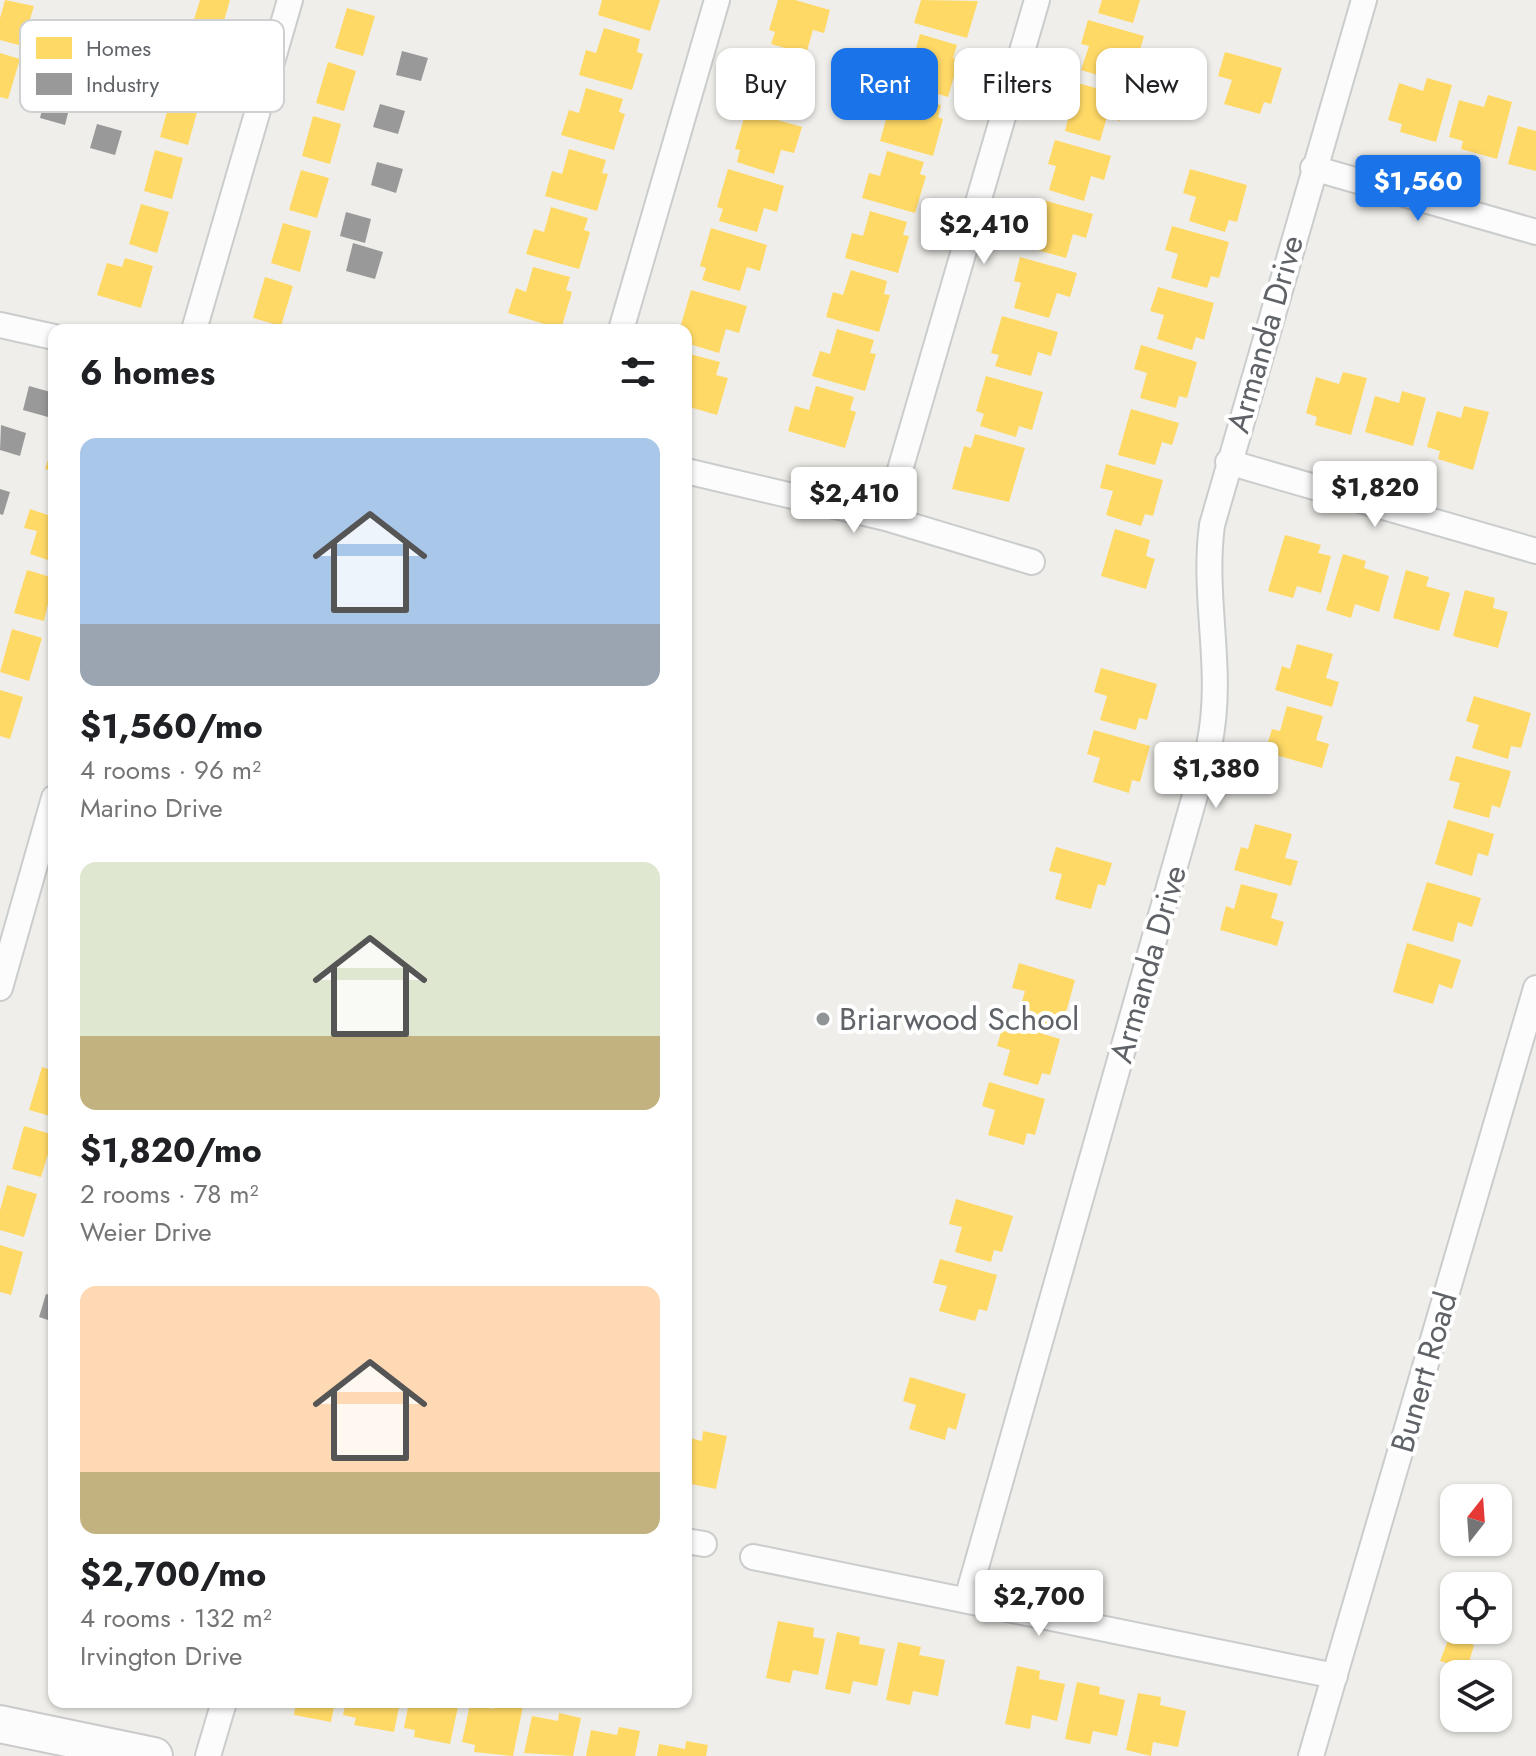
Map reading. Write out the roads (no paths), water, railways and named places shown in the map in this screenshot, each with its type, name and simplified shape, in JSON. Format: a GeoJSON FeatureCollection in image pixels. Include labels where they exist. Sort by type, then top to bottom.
{"type":"FeatureCollection","features":[{"type":"Feature","properties":{"kind":"street"},"geometry":{"type":"LineString","coordinates":[[284,21],[290,0]]}},
{"type":"Feature","properties":{"kind":"street"},"geometry":{"type":"LineString","coordinates":[[623,324],[717,0]]}},
{"type":"Feature","properties":{"kind":"street"},"geometry":{"type":"LineString","coordinates":[[886,518],[1037,0]]}},
{"type":"Feature","properties":{"kind":"street","name":"Armanda Drive"},"geometry":{"type":"LineString","coordinates":[[967,1599],[1209,746],[1217,675],[1207,590],[1208,556],[1228,462],[1364,0]]}},
{"type":"Feature","properties":{"kind":"street"},"geometry":{"type":"LineString","coordinates":[[196,324],[257,112]]}},
{"type":"Feature","properties":{"kind":"street"},"geometry":{"type":"LineString","coordinates":[[1313,168],[1536,232]]}},
{"type":"Feature","properties":{"kind":"street"},"geometry":{"type":"LineString","coordinates":[[0,325],[48,336]]}},
{"type":"Feature","properties":{"kind":"street"},"geometry":{"type":"LineString","coordinates":[[1228,462],[1536,551]]}},
{"type":"Feature","properties":{"kind":"street"},"geometry":{"type":"LineString","coordinates":[[692,472],[886,518],[1032,562]]}},
{"type":"Feature","properties":{"kind":"street"},"geometry":{"type":"LineString","coordinates":[[0,988],[48,819]]}},
{"type":"Feature","properties":{"kind":"street","name":"Bunert Road"},"geometry":{"type":"LineString","coordinates":[[1311,1756],[1536,988]]}},
{"type":"Feature","properties":{"kind":"street"},"geometry":{"type":"LineString","coordinates":[[753,1557],[1335,1676]]}},
{"type":"Feature","properties":{"kind":"street"},"geometry":{"type":"LineString","coordinates":[[208,1756],[222,1708]]}},
{"type":"Feature","properties":{"kind":"street"},"geometry":{"type":"LineString","coordinates":[[0,1724],[154,1756]]}},
{"type":"Feature","properties":{"kind":"place","name":"Briarwood School"},"geometry":{"type":"Point","coordinates":[823,1019]}}]}
